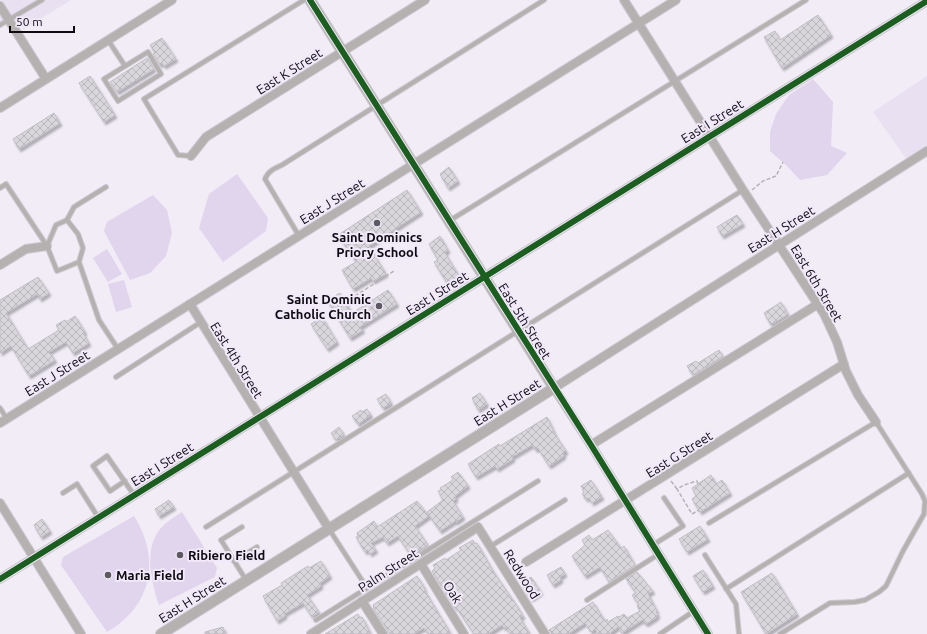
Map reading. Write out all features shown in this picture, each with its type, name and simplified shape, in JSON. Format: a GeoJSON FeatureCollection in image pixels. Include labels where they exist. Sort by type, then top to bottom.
{"type":"FeatureCollection","features":[{"type":"Feature","properties":{"kind":"street"},"geometry":{"type":"LineString","coordinates":[[0,108],[172,0]]}},
{"type":"Feature","properties":{"kind":"street","name":"East 5th Street"},"geometry":{"type":"LineString","coordinates":[[310,0],[591,445],[708,634]]}},
{"type":"Feature","properties":{"kind":"street","name":"East K Street"},"geometry":{"type":"LineString","coordinates":[[191,156],[206,137],[425,0]]}},
{"type":"Feature","properties":{"kind":"street","name":"East 6th Street"},"geometry":{"type":"LineString","coordinates":[[624,0],[745,192],[818,304],[837,342],[844,364],[858,395],[876,422]]}},
{"type":"Feature","properties":{"kind":"street","name":"East J Street"},"geometry":{"type":"LineString","coordinates":[[3,421],[676,0]]}},
{"type":"Feature","properties":{"kind":"street","name":"East I Street"},"geometry":{"type":"LineString","coordinates":[[0,579],[259,416],[927,1]]}},
{"type":"Feature","properties":{"kind":"street"},"geometry":{"type":"LineString","coordinates":[[0,6],[46,79]]}},
{"type":"Feature","properties":{"kind":"street","name":"East H Street"},"geometry":{"type":"LineString","coordinates":[[161,634],[554,388],[927,151]]}},
{"type":"Feature","properties":{"kind":"street"},"geometry":{"type":"LineString","coordinates":[[0,265],[26,249],[47,246]]}},
{"type":"Feature","properties":{"kind":"street","name":"East 4th Street"},"geometry":{"type":"LineString","coordinates":[[190,304],[329,529]]}},
{"type":"Feature","properties":{"kind":"street"},"geometry":{"type":"LineString","coordinates":[[591,445],[818,304]]}},
{"type":"Feature","properties":{"kind":"street","name":"East G Street"},"geometry":{"type":"LineString","coordinates":[[526,562],[668,475],[844,364]]}},
{"type":"Feature","properties":{"kind":"street"},"geometry":{"type":"LineString","coordinates":[[0,503],[81,634]]}},
{"type":"Feature","properties":{"kind":"street","name":"Redwood"},"geometry":{"type":"LineString","coordinates":[[478,527],[545,634]]}},
{"type":"Feature","properties":{"kind":"street","name":"Palm Street"},"geometry":{"type":"LineString","coordinates":[[311,634],[478,527]]}},
{"type":"Feature","properties":{"kind":"street","name":"Oak"},"geometry":{"type":"LineString","coordinates":[[421,564],[464,634]]}},
{"type":"Feature","properties":{"kind":"street"},"geometry":{"type":"LineString","coordinates":[[362,601],[383,634]]}},
{"type":"Feature","properties":{"kind":"lane"},"geometry":{"type":"LineString","coordinates":[[0,25],[42,0]]}},
{"type":"Feature","properties":{"kind":"lane"},"geometry":{"type":"LineString","coordinates":[[191,156],[178,155],[144,99],[304,0]]}},
{"type":"Feature","properties":{"kind":"lane"},"geometry":{"type":"LineString","coordinates":[[299,236],[268,185],[265,179],[267,174],[544,0]]}},
{"type":"Feature","properties":{"kind":"lane"},"geometry":{"type":"LineString","coordinates":[[449,221],[806,0]]}},
{"type":"Feature","properties":{"kind":"lane"},"geometry":{"type":"LineString","coordinates":[[108,40],[125,66]]}},
{"type":"Feature","properties":{"kind":"lane"},"geometry":{"type":"LineString","coordinates":[[148,52],[161,74],[118,101],[104,80],[125,66],[148,52]]}},
{"type":"Feature","properties":{"kind":"lane"},"geometry":{"type":"LineString","coordinates":[[0,188],[6,184],[47,246],[57,271],[79,262]]}},
{"type":"Feature","properties":{"kind":"lane"},"geometry":{"type":"LineString","coordinates":[[47,246],[56,225],[67,220],[74,207],[106,187]]}},
{"type":"Feature","properties":{"kind":"lane"},"geometry":{"type":"LineString","coordinates":[[206,526],[518,331],[745,192]]}},
{"type":"Feature","properties":{"kind":"lane"},"geometry":{"type":"LineString","coordinates":[[67,220],[78,234],[83,248],[79,262],[99,320],[118,349]]}},
{"type":"Feature","properties":{"kind":"lane"},"geometry":{"type":"LineString","coordinates":[[116,377],[202,322]]}},
{"type":"Feature","properties":{"kind":"lane"},"geometry":{"type":"LineString","coordinates":[[0,408],[3,421]]}},
{"type":"Feature","properties":{"kind":"lane"},"geometry":{"type":"LineString","coordinates":[[709,523],[876,422],[909,473],[925,501],[925,508],[921,521],[900,557],[886,586],[865,600],[830,603],[780,634]]}},
{"type":"Feature","properties":{"kind":"lane"},"geometry":{"type":"LineString","coordinates":[[125,481],[110,491],[93,466],[107,456],[125,481],[134,495]]}},
{"type":"Feature","properties":{"kind":"lane"},"geometry":{"type":"LineString","coordinates":[[726,589],[909,473]]}},
{"type":"Feature","properties":{"kind":"lane"},"geometry":{"type":"LineString","coordinates":[[316,620],[538,481]]}},
{"type":"Feature","properties":{"kind":"lane"},"geometry":{"type":"LineString","coordinates":[[63,493],[77,484],[98,517]]}},
{"type":"Feature","properties":{"kind":"lane"},"geometry":{"type":"LineString","coordinates":[[653,545],[683,526],[664,498]]}},
{"type":"Feature","properties":{"kind":"lane"},"geometry":{"type":"LineString","coordinates":[[490,547],[565,500]]}},
{"type":"Feature","properties":{"kind":"lane"},"geometry":{"type":"LineString","coordinates":[[242,527],[221,540],[246,580]]}},
{"type":"Feature","properties":{"kind":"lane"},"geometry":{"type":"LineString","coordinates":[[329,529],[367,588]]}},
{"type":"Feature","properties":{"kind":"lane"},"geometry":{"type":"LineString","coordinates":[[234,561],[256,547]]}},
{"type":"Feature","properties":{"kind":"lane"},"geometry":{"type":"LineString","coordinates":[[587,600],[659,554]]}},
{"type":"Feature","properties":{"kind":"lane"},"geometry":{"type":"LineString","coordinates":[[705,555],[736,604],[739,634]]}},
{"type":"Feature","properties":{"kind":"lane"},"geometry":{"type":"LineString","coordinates":[[660,634],[694,611]]}},
{"type":"Feature","properties":{"kind":"path"},"geometry":{"type":"LineString","coordinates":[[745,192],[763,181],[776,176],[783,162]]}},
{"type":"Feature","properties":{"kind":"path"},"geometry":{"type":"LineString","coordinates":[[355,296],[394,271]]}},
{"type":"Feature","properties":{"kind":"path"},"geometry":{"type":"LineString","coordinates":[[668,475],[692,514],[699,510]]}},
{"type":"Feature","properties":{"kind":"path"},"geometry":{"type":"LineString","coordinates":[[676,489],[697,481],[698,484]]}},
{"type":"Feature","properties":{"kind":"shaded area"},"geometry":{"type":"Polygon","coordinates":[[[0,0],[71,0],[24,29],[15,14],[0,23],[0,0]]]}},
{"type":"Feature","properties":{"kind":"shaded area"},"geometry":{"type":"Polygon","coordinates":[[[927,76],[927,147],[907,160],[873,112],[927,76]]]}},
{"type":"Feature","properties":{"kind":"shaded area"},"geometry":{"type":"Polygon","coordinates":[[[813,79],[833,102],[831,146],[847,153],[827,175],[800,180],[770,151],[770,132],[776,114],[789,95],[813,79]]]}},
{"type":"Feature","properties":{"kind":"shaded area"},"geometry":{"type":"Polygon","coordinates":[[[237,174],[268,218],[266,231],[223,262],[199,228],[209,194],[237,174]]]}},
{"type":"Feature","properties":{"kind":"shaded area"},"geometry":{"type":"Polygon","coordinates":[[[153,195],[167,210],[172,233],[166,256],[150,273],[130,280],[104,231],[107,222],[153,195]]]}},
{"type":"Feature","properties":{"kind":"shaded area"},"geometry":{"type":"Polygon","coordinates":[[[107,249],[122,274],[108,282],[93,258],[107,249]]]}},
{"type":"Feature","properties":{"kind":"shaded area"},"geometry":{"type":"Polygon","coordinates":[[[124,280],[132,307],[116,312],[108,284],[124,280]]]}},
{"type":"Feature","properties":{"kind":"shaded area","name":"Ribiero Field"},"geometry":{"type":"Polygon","coordinates":[[[182,512],[217,568],[215,577],[159,605],[152,578],[150,558],[151,549],[160,529],[182,512]]]}},
{"type":"Feature","properties":{"kind":"shaded area","name":"Maria Field"},"geometry":{"type":"Polygon","coordinates":[[[134,516],[148,549],[148,580],[134,609],[122,621],[107,632],[61,565],[63,557],[134,516]]]}},
{"type":"Feature","properties":{"kind":"building"},"geometry":{"type":"Polygon","coordinates":[[[818,15],[831,35],[782,68],[764,37],[775,31],[780,40],[818,15]]]}},
{"type":"Feature","properties":{"kind":"building"},"geometry":{"type":"Polygon","coordinates":[[[162,38],[176,59],[164,66],[162,63],[160,65],[153,54],[155,53],[150,45],[162,38]]]}},
{"type":"Feature","properties":{"kind":"building"},"geometry":{"type":"Polygon","coordinates":[[[147,58],[154,69],[117,92],[110,82],[147,58]]]}},
{"type":"Feature","properties":{"kind":"building"},"geometry":{"type":"Polygon","coordinates":[[[90,76],[115,115],[104,122],[79,83],[90,76]]]}},
{"type":"Feature","properties":{"kind":"building"},"geometry":{"type":"Polygon","coordinates":[[[54,113],[60,123],[19,149],[13,139],[54,113]]]}},
{"type":"Feature","properties":{"kind":"building"},"geometry":{"type":"Polygon","coordinates":[[[449,167],[458,181],[448,188],[440,174],[449,167]]]}},
{"type":"Feature","properties":{"kind":"building"},"geometry":{"type":"Polygon","coordinates":[[[407,190],[421,212],[369,246],[386,274],[373,281],[371,278],[353,289],[342,270],[356,262],[338,235],[407,190]]]}},
{"type":"Feature","properties":{"kind":"building"},"geometry":{"type":"Polygon","coordinates":[[[737,215],[743,224],[722,236],[717,227],[737,215]]]}},
{"type":"Feature","properties":{"kind":"building"},"geometry":{"type":"Polygon","coordinates":[[[440,236],[448,250],[445,253],[459,276],[447,283],[434,262],[438,260],[429,244],[440,236]]]}},
{"type":"Feature","properties":{"kind":"building"},"geometry":{"type":"Polygon","coordinates":[[[38,277],[49,293],[40,299],[37,294],[6,313],[28,349],[59,330],[56,325],[65,320],[66,322],[75,316],[85,332],[83,333],[89,343],[73,353],[66,342],[49,352],[55,360],[29,376],[11,346],[0,353],[0,300],[38,277]]]}},
{"type":"Feature","properties":{"kind":"building"},"geometry":{"type":"Polygon","coordinates":[[[388,290],[397,304],[360,327],[363,330],[350,338],[327,300],[340,293],[352,313],[388,290]]]}},
{"type":"Feature","properties":{"kind":"building"},"geometry":{"type":"Polygon","coordinates":[[[781,302],[788,314],[771,325],[764,313],[781,302]]]}},
{"type":"Feature","properties":{"kind":"building"},"geometry":{"type":"Polygon","coordinates":[[[322,317],[337,342],[327,349],[311,324],[322,317]]]}},
{"type":"Feature","properties":{"kind":"building"},"geometry":{"type":"Polygon","coordinates":[[[719,350],[723,356],[693,375],[687,366],[696,361],[698,363],[719,350]]]}},
{"type":"Feature","properties":{"kind":"building"},"geometry":{"type":"Polygon","coordinates":[[[480,393],[487,404],[478,410],[472,398],[480,393]]]}},
{"type":"Feature","properties":{"kind":"building"},"geometry":{"type":"Polygon","coordinates":[[[386,394],[391,403],[383,408],[377,399],[386,394]]]}},
{"type":"Feature","properties":{"kind":"building"},"geometry":{"type":"Polygon","coordinates":[[[367,409],[371,415],[358,424],[352,416],[361,410],[362,412],[367,409]]]}},
{"type":"Feature","properties":{"kind":"building"},"geometry":{"type":"Polygon","coordinates":[[[547,417],[556,436],[566,451],[563,454],[564,456],[549,466],[538,448],[536,450],[532,445],[512,457],[513,459],[497,469],[495,466],[476,477],[468,464],[499,444],[500,446],[547,417]]]}},
{"type":"Feature","properties":{"kind":"building"},"geometry":{"type":"Polygon","coordinates":[[[339,427],[344,435],[336,440],[331,433],[339,427]]]}},
{"type":"Feature","properties":{"kind":"building"},"geometry":{"type":"Polygon","coordinates":[[[458,472],[468,486],[455,496],[456,499],[453,501],[463,517],[440,531],[427,512],[443,500],[438,491],[441,490],[440,488],[453,480],[451,477],[458,472]]]}},
{"type":"Feature","properties":{"kind":"building"},"geometry":{"type":"Polygon","coordinates":[[[711,475],[716,484],[722,480],[730,493],[700,512],[692,499],[696,496],[692,488],[711,475]]]}},
{"type":"Feature","properties":{"kind":"building"},"geometry":{"type":"Polygon","coordinates":[[[591,480],[602,497],[592,503],[589,498],[586,499],[582,494],[584,492],[581,486],[591,480]]]}},
{"type":"Feature","properties":{"kind":"building"},"geometry":{"type":"Polygon","coordinates":[[[169,500],[174,507],[159,516],[155,509],[169,500]]]}},
{"type":"Feature","properties":{"kind":"building"},"geometry":{"type":"Polygon","coordinates":[[[417,501],[429,516],[415,526],[428,545],[415,553],[414,550],[409,553],[398,536],[387,543],[383,537],[371,543],[376,550],[370,554],[368,550],[365,552],[356,537],[358,536],[357,533],[374,521],[377,527],[417,501]]]}},
{"type":"Feature","properties":{"kind":"building"},"geometry":{"type":"Polygon","coordinates":[[[42,519],[50,531],[41,537],[34,525],[42,519]]]}},
{"type":"Feature","properties":{"kind":"building"},"geometry":{"type":"Polygon","coordinates":[[[700,526],[708,539],[687,552],[679,539],[700,526]]]}},
{"type":"Feature","properties":{"kind":"building"},"geometry":{"type":"Polygon","coordinates":[[[608,530],[621,548],[624,546],[635,565],[609,582],[600,567],[585,576],[572,556],[585,545],[582,540],[589,535],[592,540],[608,530]]]}},
{"type":"Feature","properties":{"kind":"building"},"geometry":{"type":"Polygon","coordinates":[[[473,540],[475,544],[477,543],[493,571],[517,606],[523,616],[520,618],[530,634],[510,634],[506,627],[504,628],[502,625],[488,634],[474,634],[456,607],[455,608],[432,571],[435,568],[433,565],[445,558],[446,560],[461,550],[459,548],[473,540]]]}},
{"type":"Feature","properties":{"kind":"building"},"geometry":{"type":"Polygon","coordinates":[[[321,561],[330,576],[320,583],[321,586],[307,595],[319,612],[312,617],[303,603],[284,614],[285,616],[277,621],[263,596],[282,585],[281,583],[308,566],[309,568],[321,561]]]}},
{"type":"Feature","properties":{"kind":"building"},"geometry":{"type":"Polygon","coordinates":[[[561,567],[565,574],[560,577],[561,580],[553,585],[547,575],[561,567]]]}},
{"type":"Feature","properties":{"kind":"building"},"geometry":{"type":"Polygon","coordinates":[[[703,570],[713,586],[703,592],[693,576],[703,570]]]}},
{"type":"Feature","properties":{"kind":"building"},"geometry":{"type":"Polygon","coordinates":[[[637,572],[653,591],[648,594],[657,611],[657,617],[646,624],[642,620],[622,633],[618,627],[609,634],[598,634],[595,629],[591,632],[585,623],[568,634],[552,634],[549,630],[593,602],[605,621],[607,619],[608,622],[618,616],[619,617],[624,614],[627,618],[640,611],[637,606],[639,605],[632,595],[636,593],[626,579],[637,572]]]}},
{"type":"Feature","properties":{"kind":"building"},"geometry":{"type":"Polygon","coordinates":[[[772,573],[797,614],[766,634],[741,592],[772,573]]]}},
{"type":"Feature","properties":{"kind":"building"},"geometry":{"type":"Polygon","coordinates":[[[417,576],[451,634],[429,634],[424,628],[413,634],[390,634],[373,608],[373,605],[417,576]]]}},
{"type":"Feature","properties":{"kind":"building"},"geometry":{"type":"Polygon","coordinates":[[[531,577],[541,592],[531,599],[521,583],[531,577]]]}},
{"type":"Feature","properties":{"kind":"building"},"geometry":{"type":"Polygon","coordinates":[[[358,614],[360,618],[362,617],[371,634],[325,634],[358,614]]]}},
{"type":"Feature","properties":{"kind":"building"},"geometry":{"type":"Polygon","coordinates":[[[223,627],[225,634],[205,634],[205,632],[223,627]]]}},
{"type":"Feature","properties":{"kind":"cycle path"},"geometry":{"type":"LineString","coordinates":[[310,0],[591,445],[708,634]]}},
{"type":"Feature","properties":{"kind":"cycle path"},"geometry":{"type":"LineString","coordinates":[[0,579],[927,1]]}},
{"type":"Feature","properties":{"kind":"place","name":"Saint Dominics Priory School"},"geometry":{"type":"Point","coordinates":[377,223]}},
{"type":"Feature","properties":{"kind":"place","name":"Saint Dominic Catholic Church"},"geometry":{"type":"Point","coordinates":[379,306]}},
{"type":"Feature","properties":{"kind":"place","name":"Ribiero Field"},"geometry":{"type":"Point","coordinates":[180,555]}},
{"type":"Feature","properties":{"kind":"place","name":"Maria Field"},"geometry":{"type":"Point","coordinates":[108,575]}}]}
